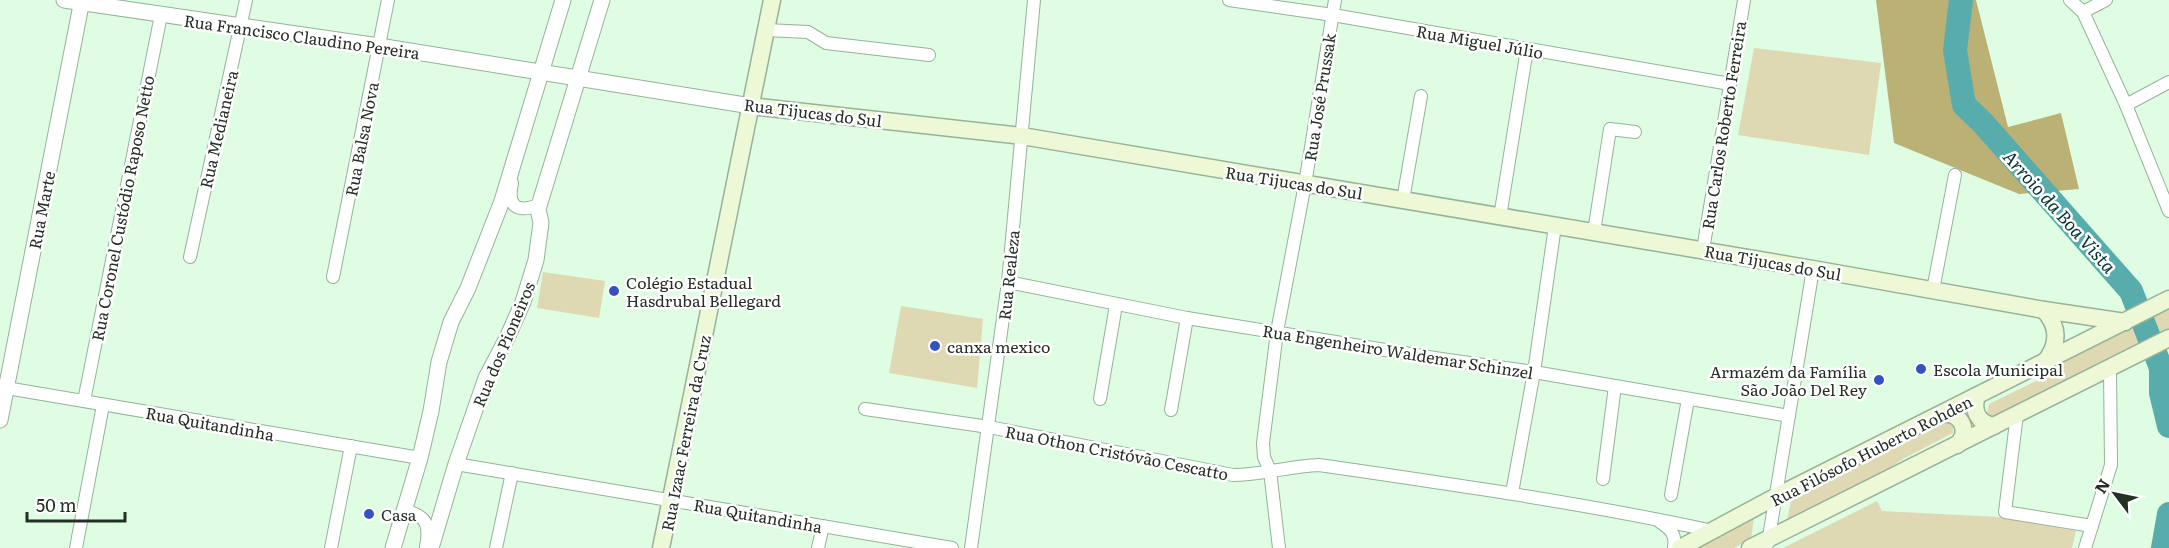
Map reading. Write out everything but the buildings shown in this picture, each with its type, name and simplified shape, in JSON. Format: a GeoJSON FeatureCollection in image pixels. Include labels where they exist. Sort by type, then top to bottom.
{"type":"FeatureCollection","features":[{"type":"Feature","properties":{"kind":"main road","name":"Rua Izaac Ferreira da Cruz"},"geometry":{"type":"LineString","coordinates":[[661,548],[772,0]]}},
{"type":"Feature","properties":{"kind":"main road","name":"Rua Tijucas do Sul"},"geometry":{"type":"LineString","coordinates":[[751,106],[1022,136],[1703,250],[2044,310],[2126,321]]}},
{"type":"Feature","properties":{"kind":"main road"},"geometry":{"type":"LineString","coordinates":[[2126,321],[2169,299]]}},
{"type":"Feature","properties":{"kind":"main road"},"geometry":{"type":"LineString","coordinates":[[2044,310],[2052,319],[2056,330],[2056,342],[2045,362]]}},
{"type":"Feature","properties":{"kind":"main road","name":"Rua Filósofo Huberto Rohden"},"geometry":{"type":"LineString","coordinates":[[1680,548],[1775,497],[2126,321]]}},
{"type":"Feature","properties":{"kind":"main road","name":"Rua Filósofo Huberto Rohden"},"geometry":{"type":"LineString","coordinates":[[1750,548],[1768,543],[2169,338]]}},
{"type":"Feature","properties":{"kind":"main road"},"geometry":{"type":"LineString","coordinates":[[1977,396],[1975,406],[1977,416],[1984,423],[1994,426]]}},
{"type":"Feature","properties":{"kind":"main road"},"geometry":{"type":"LineString","coordinates":[[1942,414],[1952,414],[1961,421],[1964,431],[1957,445]]}},
{"type":"Feature","properties":{"kind":"street","name":"Rua Francisco Claudino Pereira"},"geometry":{"type":"LineString","coordinates":[[64,0],[541,72]]}},
{"type":"Feature","properties":{"kind":"street","name":"Rua Medianeira"},"geometry":{"type":"LineString","coordinates":[[190,257],[246,0]]}},
{"type":"Feature","properties":{"kind":"street","name":"Rua Balsa Nova"},"geometry":{"type":"LineString","coordinates":[[333,277],[388,0]]}},
{"type":"Feature","properties":{"kind":"street"},"geometry":{"type":"LineString","coordinates":[[393,548],[420,458],[439,362],[451,322],[468,288],[501,201],[563,0]]}},
{"type":"Feature","properties":{"kind":"street","name":"Rua dos Pioneiros"},"geometry":{"type":"LineString","coordinates":[[431,548],[456,464],[486,378],[523,302],[536,260],[541,223],[539,205],[602,0]]}},
{"type":"Feature","properties":{"kind":"street","name":"Rua Realeza"},"geometry":{"type":"LineString","coordinates":[[971,548],[1008,282],[1034,0]]}},
{"type":"Feature","properties":{"kind":"street","name":"Rua Miguel Júlio"},"geometry":{"type":"LineString","coordinates":[[1229,0],[1333,15],[1730,84]]}},
{"type":"Feature","properties":{"kind":"street","name":"Rua José Prussak"},"geometry":{"type":"LineString","coordinates":[[1279,548],[1270,471],[1264,457],[1263,443],[1277,332],[1305,184],[1335,0]]}},
{"type":"Feature","properties":{"kind":"street","name":"Rua Carlos Roberto Ferreira"},"geometry":{"type":"LineString","coordinates":[[1703,250],[1744,0]]}},
{"type":"Feature","properties":{"kind":"street"},"geometry":{"type":"LineString","coordinates":[[2070,0],[2083,12],[2126,105],[2169,211]]}},
{"type":"Feature","properties":{"kind":"street"},"geometry":{"type":"LineString","coordinates":[[2083,12],[2106,0]]}},
{"type":"Feature","properties":{"kind":"street","name":"Rua Marte"},"geometry":{"type":"LineString","coordinates":[[0,420],[3,388],[82,1]]}},
{"type":"Feature","properties":{"kind":"street","name":"Rua Coronel Custódio Raposo Netto"},"geometry":{"type":"LineString","coordinates":[[84,401],[160,15]]}},
{"type":"Feature","properties":{"kind":"street"},"geometry":{"type":"LineString","coordinates":[[766,30],[808,32],[826,43],[929,55]]}},
{"type":"Feature","properties":{"kind":"street"},"geometry":{"type":"LineString","coordinates":[[1500,216],[1527,49]]}},
{"type":"Feature","properties":{"kind":"street","name":"Rua Tijucas do Sul"},"geometry":{"type":"LineString","coordinates":[[541,72],[751,106]]}},
{"type":"Feature","properties":{"kind":"street"},"geometry":{"type":"LineString","coordinates":[[2126,105],[2169,82]]}},
{"type":"Feature","properties":{"kind":"street"},"geometry":{"type":"LineString","coordinates":[[1403,200],[1421,96]]}},
{"type":"Feature","properties":{"kind":"street"},"geometry":{"type":"LineString","coordinates":[[1594,232],[1610,129],[1635,132]]}},
{"type":"Feature","properties":{"kind":"street"},"geometry":{"type":"LineString","coordinates":[[519,144],[509,196],[512,204],[519,208],[528,209],[539,205]]}},
{"type":"Feature","properties":{"kind":"street"},"geometry":{"type":"LineString","coordinates":[[1933,291],[1955,175]]}},
{"type":"Feature","properties":{"kind":"street"},"geometry":{"type":"LineString","coordinates":[[1512,493],[1534,372],[1555,226]]}},
{"type":"Feature","properties":{"kind":"street"},"geometry":{"type":"LineString","coordinates":[[1768,543],[1813,269]]}},
{"type":"Feature","properties":{"kind":"street","name":"Rua Engenheiro Waldemar Schinzel"},"geometry":{"type":"LineString","coordinates":[[1008,282],[1187,318],[1534,372],[1788,417]]}},
{"type":"Feature","properties":{"kind":"street"},"geometry":{"type":"LineString","coordinates":[[1100,399],[1116,305]]}},
{"type":"Feature","properties":{"kind":"street"},"geometry":{"type":"LineString","coordinates":[[1171,410],[1187,318]]}},
{"type":"Feature","properties":{"kind":"street"},"geometry":{"type":"LineString","coordinates":[[2085,548],[2111,465],[2110,368]]}},
{"type":"Feature","properties":{"kind":"street"},"geometry":{"type":"LineString","coordinates":[[1603,479],[1615,386]]}},
{"type":"Feature","properties":{"kind":"street","name":"Rua Quitandinha"},"geometry":{"type":"LineString","coordinates":[[3,388],[420,458]]}},
{"type":"Feature","properties":{"kind":"street"},"geometry":{"type":"LineString","coordinates":[[1671,495],[1688,399]]}},
{"type":"Feature","properties":{"kind":"street"},"geometry":{"type":"LineString","coordinates":[[76,548],[103,405]]}},
{"type":"Feature","properties":{"kind":"street","name":"Rua Othon Cristóvão Cescatto"},"geometry":{"type":"LineString","coordinates":[[865,409],[989,427],[1233,475],[1250,475],[1296,466],[1319,465],[1512,493],[1713,531]]}},
{"type":"Feature","properties":{"kind":"street"},"geometry":{"type":"LineString","coordinates":[[2017,414],[2005,512],[2091,526]]}},
{"type":"Feature","properties":{"kind":"street"},"geometry":{"type":"LineString","coordinates":[[331,548],[351,446]]}},
{"type":"Feature","properties":{"kind":"street","name":"Rua Quitandinha"},"geometry":{"type":"LineString","coordinates":[[456,464],[952,548]]}},
{"type":"Feature","properties":{"kind":"street"},"geometry":{"type":"LineString","coordinates":[[496,548],[512,473]]}},
{"type":"Feature","properties":{"kind":"street"},"geometry":{"type":"LineString","coordinates":[[404,511],[422,517],[427,524],[426,548]]}},
{"type":"Feature","properties":{"kind":"street"},"geometry":{"type":"LineString","coordinates":[[1653,518],[1672,530],[1675,539],[1674,548]]}},
{"type":"Feature","properties":{"kind":"street"},"geometry":{"type":"LineString","coordinates":[[818,548],[823,526]]}},
{"type":"Feature","properties":{"kind":"shaded area"},"geometry":{"type":"Polygon","coordinates":[[[1876,0],[1976,0],[2008,127],[2061,113],[2079,189],[2019,194],[1894,143],[1876,0]]]}},
{"type":"Feature","properties":{"kind":"shaded area"},"geometry":{"type":"Polygon","coordinates":[[[1754,48],[1881,63],[1869,155],[1738,135],[1754,48]]]}},
{"type":"Feature","properties":{"kind":"shaded area"},"geometry":{"type":"Polygon","coordinates":[[[543,272],[605,281],[599,318],[537,308],[543,272]]]}},
{"type":"Feature","properties":{"kind":"shaded area","name":"canxa mexico"},"geometry":{"type":"Polygon","coordinates":[[[901,306],[983,319],[977,388],[889,373],[901,306]]]}},
{"type":"Feature","properties":{"kind":"shaded area"},"geometry":{"type":"Polygon","coordinates":[[[2169,307],[2169,329],[1995,417],[1987,413],[1989,404],[2038,380],[2057,364],[2169,307]]]}},
{"type":"Feature","properties":{"kind":"shaded area"},"geometry":{"type":"Polygon","coordinates":[[[1947,422],[1953,426],[1953,433],[1901,460],[1877,477],[1787,521],[1791,500],[1947,422]]]}},
{"type":"Feature","properties":{"kind":"shaded area"},"geometry":{"type":"Polygon","coordinates":[[[1877,501],[1882,511],[1998,517],[2076,531],[2072,548],[1783,548],[1877,501]]]}},
{"type":"Feature","properties":{"kind":"shaded area"},"geometry":{"type":"Polygon","coordinates":[[[1754,518],[1751,539],[1734,548],[1695,548],[1754,518]]]}},
{"type":"Feature","properties":{"kind":"waterway","name":"Arroio da Boa Vista"},"geometry":{"type":"LineString","coordinates":[[1961,0],[1955,50],[1964,105],[1982,122],[2131,291],[2161,368],[2161,393],[2169,426]]}},
{"type":"Feature","properties":{"kind":"waterway","name":"Arroio da Boa Vista"},"geometry":{"type":"LineString","coordinates":[[2163,548],[2169,514]]}},
{"type":"Feature","properties":{"kind":"place","name":"Colégio Estadual Hasdrubal Bellegard"},"geometry":{"type":"Point","coordinates":[614,291]}},
{"type":"Feature","properties":{"kind":"place","name":"canxa mexico"},"geometry":{"type":"Point","coordinates":[935,346]}},
{"type":"Feature","properties":{"kind":"place","name":"Escola Municipal"},"geometry":{"type":"Point","coordinates":[1921,369]}},
{"type":"Feature","properties":{"kind":"place","name":"Armazém da Família São João Del Rey"},"geometry":{"type":"Point","coordinates":[1879,380]}},
{"type":"Feature","properties":{"kind":"place","name":"Casa"},"geometry":{"type":"Point","coordinates":[369,514]}}]}
